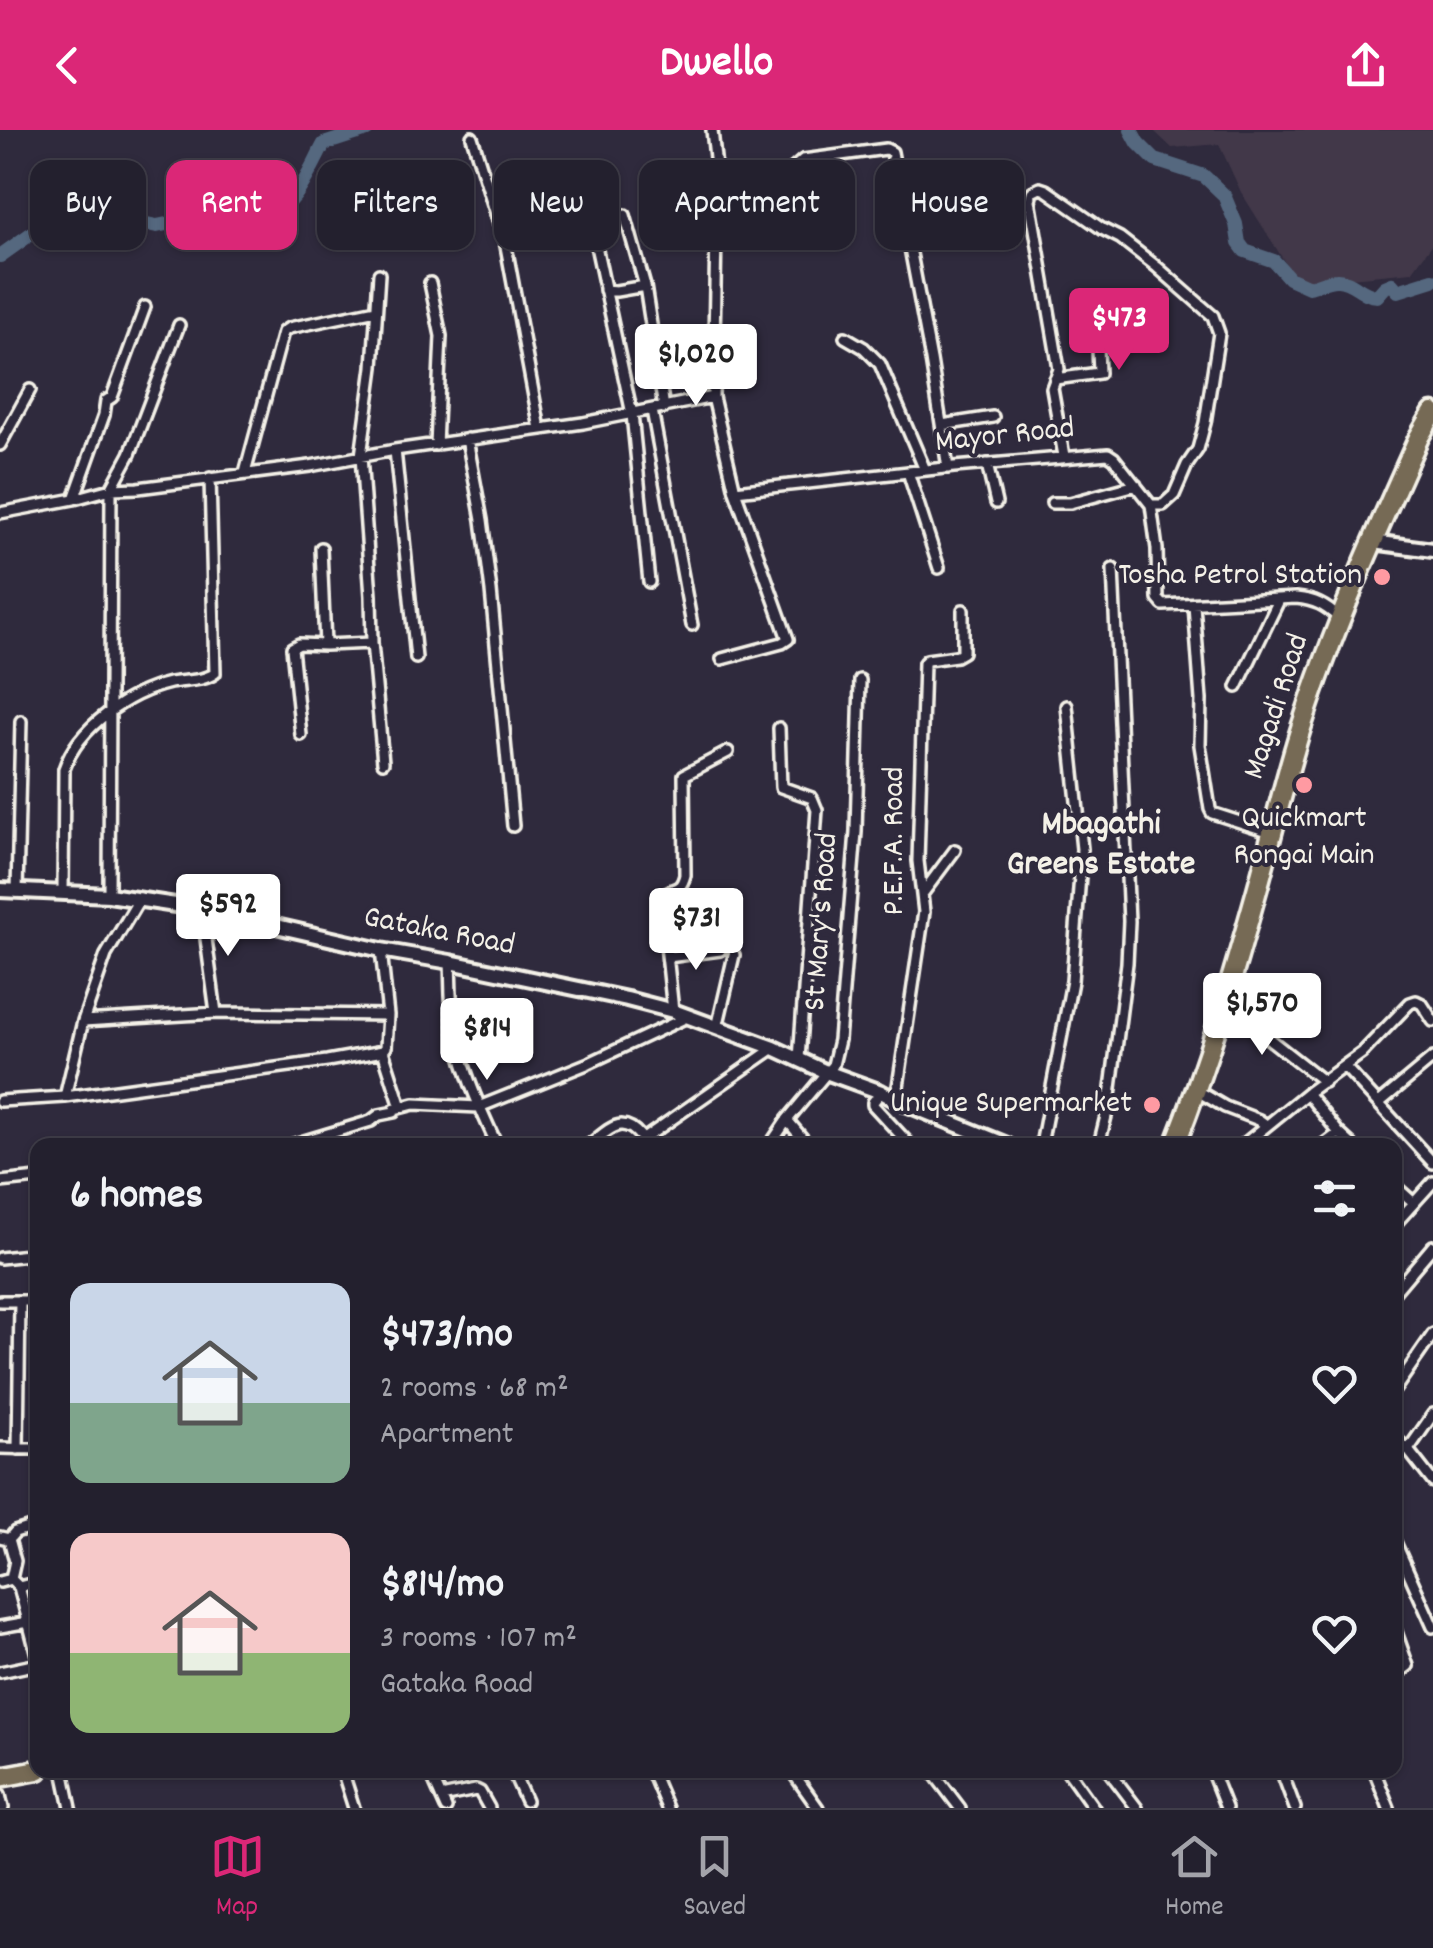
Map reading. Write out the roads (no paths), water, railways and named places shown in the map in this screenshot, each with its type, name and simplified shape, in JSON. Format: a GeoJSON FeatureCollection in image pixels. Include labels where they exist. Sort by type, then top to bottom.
{"type":"FeatureCollection","features":[{"type":"Feature","properties":{"kind":"highway","name":"Magadi Road"},"geometry":{"type":"LineString","coordinates":[[1178,1138],[1224,1004],[1300,730],[1339,618],[1433,413]]}},
{"type":"Feature","properties":{"kind":"highway"},"geometry":{"type":"LineString","coordinates":[[0,1777],[30,1771]]}},
{"type":"Feature","properties":{"kind":"street"},"geometry":{"type":"LineString","coordinates":[[712,130],[715,160]]}},
{"type":"Feature","properties":{"kind":"street"},"geometry":{"type":"LineString","coordinates":[[472,137],[506,246],[540,430]]}},
{"type":"Feature","properties":{"kind":"street"},"geometry":{"type":"LineString","coordinates":[[803,160],[886,149],[892,152],[948,468]]}},
{"type":"Feature","properties":{"kind":"street"},"geometry":{"type":"LineString","coordinates":[[1064,456],[1052,388],[1059,369],[1030,200],[1032,192],[1040,188],[1157,266],[1218,325],[1198,449],[1174,494],[1163,504],[1151,505]]}},
{"type":"Feature","properties":{"kind":"street"},"geometry":{"type":"LineString","coordinates":[[625,215],[645,286],[664,408]]}},
{"type":"Feature","properties":{"kind":"street"},"geometry":{"type":"LineString","coordinates":[[597,250],[632,414],[649,582]]}},
{"type":"Feature","properties":{"kind":"street"},"geometry":{"type":"LineString","coordinates":[[715,250],[713,398],[735,491],[788,638],[722,659]]}},
{"type":"Feature","properties":{"kind":"street"},"geometry":{"type":"LineString","coordinates":[[379,274],[373,368],[360,456],[383,762]]}},
{"type":"Feature","properties":{"kind":"street"},"geometry":{"type":"LineString","coordinates":[[430,283],[441,336],[436,445]]}},
{"type":"Feature","properties":{"kind":"street"},"geometry":{"type":"LineString","coordinates":[[605,290],[645,286]]}},
{"type":"Feature","properties":{"kind":"street"},"geometry":{"type":"LineString","coordinates":[[74,499],[106,401],[112,397],[144,307]]}},
{"type":"Feature","properties":{"kind":"street"},"geometry":{"type":"LineString","coordinates":[[245,473],[283,332],[376,310]]}},
{"type":"Feature","properties":{"kind":"street"},"geometry":{"type":"LineString","coordinates":[[108,895],[111,489],[130,454],[180,325]]}},
{"type":"Feature","properties":{"kind":"street"},"geometry":{"type":"LineString","coordinates":[[845,337],[880,364],[926,470]]}},
{"type":"Feature","properties":{"kind":"street"},"geometry":{"type":"LineString","coordinates":[[1055,379],[1099,373],[1098,348]]}},
{"type":"Feature","properties":{"kind":"street"},"geometry":{"type":"LineString","coordinates":[[0,445],[30,390]]}},
{"type":"Feature","properties":{"kind":"street"},"geometry":{"type":"LineString","coordinates":[[0,513],[111,489],[310,466],[713,398]]}},
{"type":"Feature","properties":{"kind":"street"},"geometry":{"type":"LineString","coordinates":[[652,410],[692,625]]}},
{"type":"Feature","properties":{"kind":"street"},"geometry":{"type":"LineString","coordinates":[[942,425],[993,417]]}},
{"type":"Feature","properties":{"kind":"street"},"geometry":{"type":"LineString","coordinates":[[467,439],[482,520],[513,826]]}},
{"type":"Feature","properties":{"kind":"street"},"geometry":{"type":"LineString","coordinates":[[395,450],[416,658]]}},
{"type":"Feature","properties":{"kind":"street","name":"Mayor Road"},"geometry":{"type":"LineString","coordinates":[[735,491],[1108,454],[1151,505],[1158,599],[1163,606],[1313,600],[1327,606],[1339,618]]}},
{"type":"Feature","properties":{"kind":"street"},"geometry":{"type":"LineString","coordinates":[[987,464],[996,503]]}},
{"type":"Feature","properties":{"kind":"street"},"geometry":{"type":"LineString","coordinates":[[908,472],[940,568]]}},
{"type":"Feature","properties":{"kind":"street"},"geometry":{"type":"LineString","coordinates":[[63,893],[64,769],[68,756],[110,709],[155,688],[216,672],[210,478]]}},
{"type":"Feature","properties":{"kind":"street"},"geometry":{"type":"LineString","coordinates":[[1052,503],[1070,504],[1136,485]]}},
{"type":"Feature","properties":{"kind":"street"},"geometry":{"type":"LineString","coordinates":[[1373,542],[1433,550]]}},
{"type":"Feature","properties":{"kind":"street"},"geometry":{"type":"LineString","coordinates":[[321,548],[325,645]]}},
{"type":"Feature","properties":{"kind":"street"},"geometry":{"type":"LineString","coordinates":[[1101,1138],[1109,1104],[1129,922],[1114,569]]}},
{"type":"Feature","properties":{"kind":"street"},"geometry":{"type":"LineString","coordinates":[[1237,687],[1279,600]]}},
{"type":"Feature","properties":{"kind":"street"},"geometry":{"type":"LineString","coordinates":[[1194,605],[1200,745],[1210,809],[1212,813],[1271,832]]}},
{"type":"Feature","properties":{"kind":"street","name":"P.E.F.A. Road"},"geometry":{"type":"LineString","coordinates":[[896,1100],[924,912],[918,861],[924,664],[963,652],[963,610]]}},
{"type":"Feature","properties":{"kind":"street"},"geometry":{"type":"LineString","coordinates":[[300,735],[292,648],[299,644],[372,643]]}},
{"type":"Feature","properties":{"kind":"street","name":"St Mary's Road"},"geometry":{"type":"LineString","coordinates":[[774,1138],[833,1065],[839,1040],[856,832],[860,680]]}},
{"type":"Feature","properties":{"kind":"street"},"geometry":{"type":"LineString","coordinates":[[1042,1138],[1072,982],[1082,849],[1067,706]]}},
{"type":"Feature","properties":{"kind":"street"},"geometry":{"type":"LineString","coordinates":[[18,892],[21,722]]}},
{"type":"Feature","properties":{"kind":"street"},"geometry":{"type":"LineString","coordinates":[[779,728],[781,787],[812,798],[818,810],[799,1059]]}},
{"type":"Feature","properties":{"kind":"street"},"geometry":{"type":"LineString","coordinates":[[673,1011],[660,898],[678,889],[685,874],[684,775],[728,752]]}},
{"type":"Feature","properties":{"kind":"street"},"geometry":{"type":"LineString","coordinates":[[923,893],[954,850]]}},
{"type":"Feature","properties":{"kind":"street","name":"Gataka Road"},"geometry":{"type":"LineString","coordinates":[[0,890],[140,898],[202,909],[673,1011],[774,1048],[990,1138]]}},
{"type":"Feature","properties":{"kind":"street"},"geometry":{"type":"LineString","coordinates":[[65,1097],[83,1021],[106,955],[140,898]]}},
{"type":"Feature","properties":{"kind":"street"},"geometry":{"type":"LineString","coordinates":[[202,909],[216,1013]]}},
{"type":"Feature","properties":{"kind":"street"},"geometry":{"type":"LineString","coordinates":[[0,1100],[65,1097],[383,1050],[388,1014],[381,950]]}},
{"type":"Feature","properties":{"kind":"street"},"geometry":{"type":"LineString","coordinates":[[668,957],[720,950]]}},
{"type":"Feature","properties":{"kind":"street"},"geometry":{"type":"LineString","coordinates":[[718,1028],[734,955]]}},
{"type":"Feature","properties":{"kind":"street"},"geometry":{"type":"LineString","coordinates":[[450,962],[452,1017],[461,1059],[493,1138]]}},
{"type":"Feature","properties":{"kind":"street"},"geometry":{"type":"LineString","coordinates":[[1251,1138],[1372,1043],[1410,1003],[1422,1004],[1433,1021]]}},
{"type":"Feature","properties":{"kind":"street"},"geometry":{"type":"LineString","coordinates":[[1224,1004],[1324,1082]]}},
{"type":"Feature","properties":{"kind":"street"},"geometry":{"type":"LineString","coordinates":[[83,1021],[216,1013],[388,1014]]}},
{"type":"Feature","properties":{"kind":"street"},"geometry":{"type":"LineString","coordinates":[[314,1138],[371,1121],[401,1106],[479,1107],[589,1063],[687,1017]]}},
{"type":"Feature","properties":{"kind":"street"},"geometry":{"type":"LineString","coordinates":[[599,1138],[624,1124],[644,1138],[774,1048]]}},
{"type":"Feature","properties":{"kind":"street"},"geometry":{"type":"LineString","coordinates":[[383,1050],[401,1106]]}},
{"type":"Feature","properties":{"kind":"street"},"geometry":{"type":"LineString","coordinates":[[1379,1103],[1433,1058]]}},
{"type":"Feature","properties":{"kind":"street"},"geometry":{"type":"LineString","coordinates":[[1344,1066],[1433,1163]]}},
{"type":"Feature","properties":{"kind":"street"},"geometry":{"type":"LineString","coordinates":[[1196,1090],[1266,1125]]}},
{"type":"Feature","properties":{"kind":"street"},"geometry":{"type":"LineString","coordinates":[[882,1092],[874,1105],[904,1138]]}},
{"type":"Feature","properties":{"kind":"street"},"geometry":{"type":"LineString","coordinates":[[1307,1093],[1344,1138]]}},
{"type":"Feature","properties":{"kind":"street"},"geometry":{"type":"LineString","coordinates":[[786,1120],[802,1138]]}},
{"type":"Feature","properties":{"kind":"street"},"geometry":{"type":"LineString","coordinates":[[1332,1138],[1339,1133]]}},
{"type":"Feature","properties":{"kind":"street"},"geometry":{"type":"LineString","coordinates":[[0,1182],[30,1179]]}},
{"type":"Feature","properties":{"kind":"street"},"geometry":{"type":"LineString","coordinates":[[1402,1215],[1433,1182]]}},
{"type":"Feature","properties":{"kind":"street"},"geometry":{"type":"LineString","coordinates":[[1402,1192],[1413,1202]]}},
{"type":"Feature","properties":{"kind":"street"},"geometry":{"type":"LineString","coordinates":[[1402,1283],[1433,1246]]}},
{"type":"Feature","properties":{"kind":"street"},"geometry":{"type":"LineString","coordinates":[[0,1258],[30,1255]]}},
{"type":"Feature","properties":{"kind":"street"},"geometry":{"type":"LineString","coordinates":[[0,1301],[30,1301]]}},
{"type":"Feature","properties":{"kind":"street"},"geometry":{"type":"LineString","coordinates":[[18,1448],[20,1301]]}},
{"type":"Feature","properties":{"kind":"street"},"geometry":{"type":"LineString","coordinates":[[1402,1379],[1433,1334]]}},
{"type":"Feature","properties":{"kind":"street"},"geometry":{"type":"LineString","coordinates":[[1402,1453],[1433,1414]]}},
{"type":"Feature","properties":{"kind":"street"},"geometry":{"type":"LineString","coordinates":[[1402,1445],[1433,1482]]}},
{"type":"Feature","properties":{"kind":"street"},"geometry":{"type":"LineString","coordinates":[[0,1448],[30,1449]]}},
{"type":"Feature","properties":{"kind":"street"},"geometry":{"type":"LineString","coordinates":[[30,1527],[4,1538],[15,1561],[5,1580],[19,1587],[30,1584]]}},
{"type":"Feature","properties":{"kind":"street"},"geometry":{"type":"LineString","coordinates":[[1402,1558],[1433,1627]]}},
{"type":"Feature","properties":{"kind":"street"},"geometry":{"type":"LineString","coordinates":[[19,1587],[30,1630]]}},
{"type":"Feature","properties":{"kind":"street"},"geometry":{"type":"LineString","coordinates":[[0,1625],[28,1622]]}},
{"type":"Feature","properties":{"kind":"street"},"geometry":{"type":"LineString","coordinates":[[1402,1649],[1408,1666],[1402,1671]]}},
{"type":"Feature","properties":{"kind":"street"},"geometry":{"type":"LineString","coordinates":[[0,1672],[30,1661]]}},
{"type":"Feature","properties":{"kind":"street"},"geometry":{"type":"LineString","coordinates":[[65,1778],[72,1808]]}},
{"type":"Feature","properties":{"kind":"street"},"geometry":{"type":"LineString","coordinates":[[345,1778],[354,1808]]}},
{"type":"Feature","properties":{"kind":"street"},"geometry":{"type":"LineString","coordinates":[[433,1778],[446,1808]]}},
{"type":"Feature","properties":{"kind":"street"},"geometry":{"type":"LineString","coordinates":[[516,1778],[526,1801]]}},
{"type":"Feature","properties":{"kind":"street"},"geometry":{"type":"LineString","coordinates":[[654,1778],[667,1808]]}},
{"type":"Feature","properties":{"kind":"street"},"geometry":{"type":"LineString","coordinates":[[796,1778],[818,1808]]}},
{"type":"Feature","properties":{"kind":"street"},"geometry":{"type":"LineString","coordinates":[[937,1778],[960,1808]]}},
{"type":"Feature","properties":{"kind":"street"},"geometry":{"type":"LineString","coordinates":[[1073,1778],[1094,1808]]}},
{"type":"Feature","properties":{"kind":"street"},"geometry":{"type":"LineString","coordinates":[[1114,1778],[1136,1808]]}},
{"type":"Feature","properties":{"kind":"street"},"geometry":{"type":"LineString","coordinates":[[1213,1778],[1226,1808]]}},
{"type":"Feature","properties":{"kind":"street"},"geometry":{"type":"LineString","coordinates":[[1284,1778],[1295,1808]]}},
{"type":"Feature","properties":{"kind":"street"},"geometry":{"type":"LineString","coordinates":[[1377,1778],[1390,1808]]}},
{"type":"Feature","properties":{"kind":"street"},"geometry":{"type":"LineString","coordinates":[[441,1797],[476,1790],[489,1808]]}},
{"type":"Feature","properties":{"kind":"street"},"geometry":{"type":"LineString","coordinates":[[0,1795],[2,1808]]}},
{"type":"Feature","properties":{"kind":"waterway"},"geometry":{"type":"LineString","coordinates":[[0,256],[42,226],[84,227],[127,220],[157,226],[190,219],[205,209],[251,219],[265,218],[288,204],[297,193],[324,144],[367,130]]}},
{"type":"Feature","properties":{"kind":"waterway"},"geometry":{"type":"LineString","coordinates":[[1131,130],[1155,160],[1204,176],[1224,195],[1245,251],[1274,261],[1289,278],[1309,287],[1342,280],[1377,296],[1392,284],[1398,291],[1433,280]]}},
{"type":"Feature","properties":{"kind":"place","name":"Tosha Petrol Station"},"geometry":{"type":"Point","coordinates":[1382,577]}},
{"type":"Feature","properties":{"kind":"place","name":"Quickmart Rongai Main"},"geometry":{"type":"Point","coordinates":[1304,785]}},
{"type":"Feature","properties":{"kind":"place","name":"Unique Supermarket"},"geometry":{"type":"Point","coordinates":[1152,1105]}},
{"type":"Feature","properties":{"kind":"district","name":"Mbagathi Greens Estate"},"geometry":{"type":"Point","coordinates":[1101,846]}}]}
